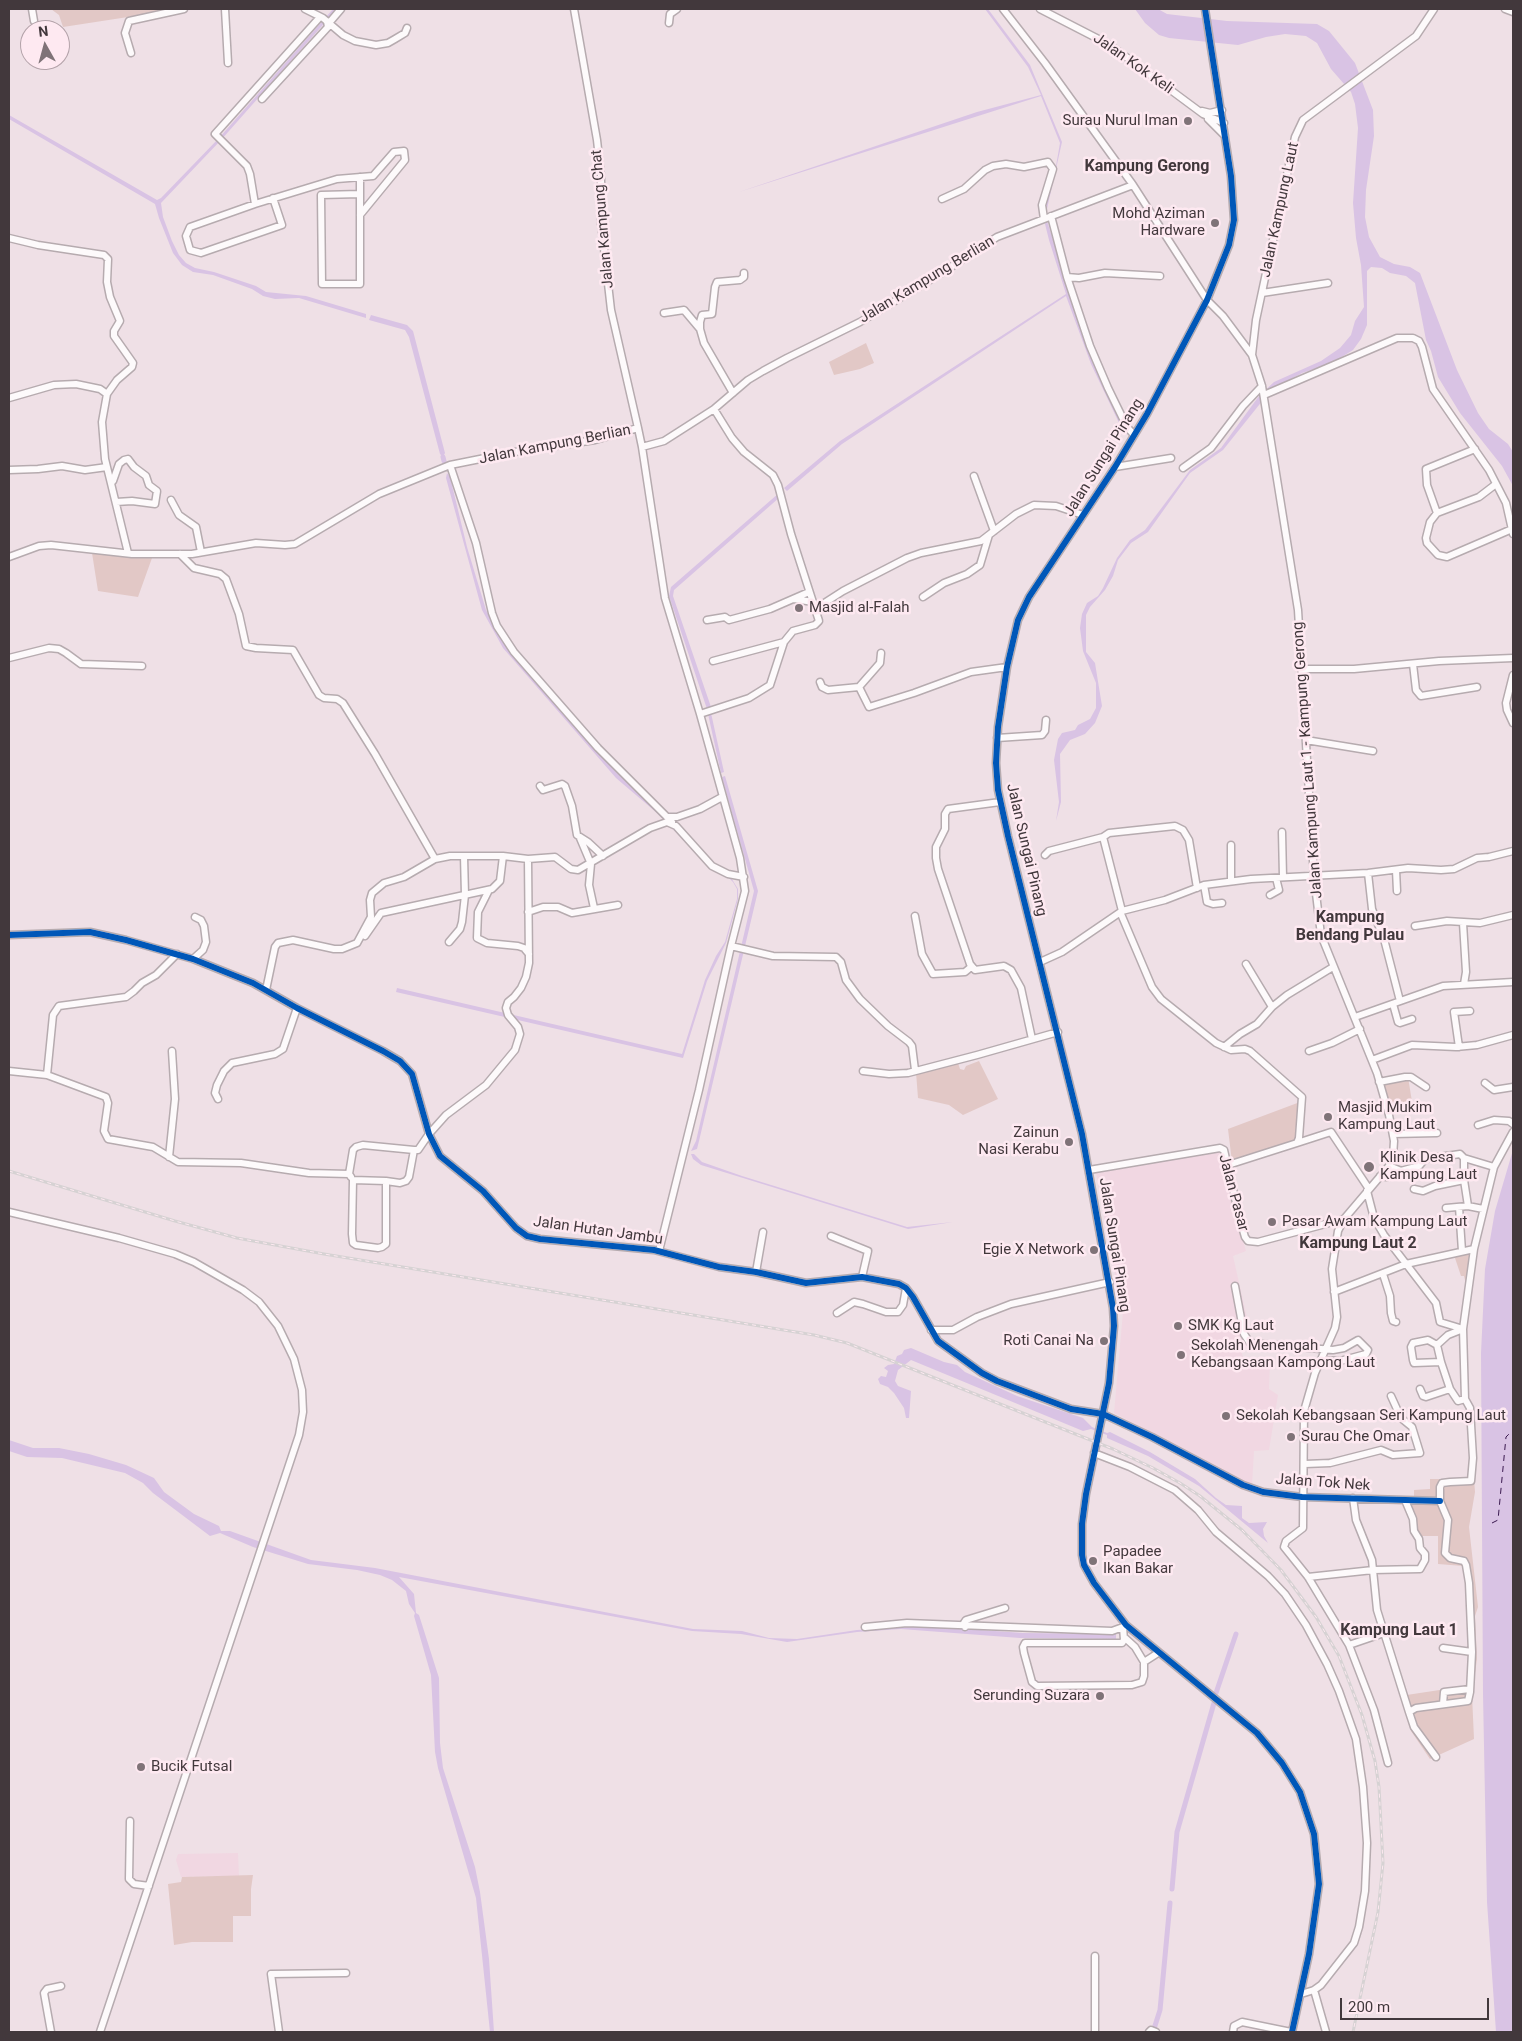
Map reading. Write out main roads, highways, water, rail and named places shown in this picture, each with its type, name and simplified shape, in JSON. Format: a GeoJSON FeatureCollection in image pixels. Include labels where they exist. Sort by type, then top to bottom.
{"type":"FeatureCollection","features":[{"type":"Feature","properties":{"kind":"waterway"},"geometry":{"type":"LineString","coordinates":[[443,457],[444,461]]}},
{"type":"Feature","properties":{"kind":"waterway"},"geometry":{"type":"LineString","coordinates":[[1216,1693],[1236,1634]]}},
{"type":"Feature","properties":{"kind":"waterway"},"geometry":{"type":"LineString","coordinates":[[1172,1889],[1177,1832],[1214,1703]]}},
{"type":"Feature","properties":{"kind":"waterway"},"geometry":{"type":"LineString","coordinates":[[1153,2032],[1160,2010],[1170,1903]]}},
{"type":"Feature","properties":{"kind":"railway"},"geometry":{"type":"LineString","coordinates":[[9,1171],[237,1238],[814,1335],[847,1343],[1113,1449],[1180,1483],[1200,1496],[1242,1530],[1281,1570],[1316,1617],[1339,1656],[1362,1715],[1375,1761],[1379,1787],[1383,1863],[1378,1912],[1353,2032]]}},
{"type":"Feature","properties":{"kind":"place","name":"Surau Nurul Iman"},"geometry":{"type":"Point","coordinates":[1188,121]}},
{"type":"Feature","properties":{"kind":"place","name":"Mohd Aziman Hardware"},"geometry":{"type":"Point","coordinates":[1215,223]}},
{"type":"Feature","properties":{"kind":"place","name":"Masjid al-Falah"},"geometry":{"type":"Point","coordinates":[799,608]}},
{"type":"Feature","properties":{"kind":"place","name":"Masjid Mukim Kampung Laut"},"geometry":{"type":"Point","coordinates":[1328,1117]}},
{"type":"Feature","properties":{"kind":"place","name":"Zainun Nasi Kerabu"},"geometry":{"type":"Point","coordinates":[1069,1142]}},
{"type":"Feature","properties":{"kind":"place","name":"Klinik Desa Kampung Laut"},"geometry":{"type":"Point","coordinates":[1369,1167]}},
{"type":"Feature","properties":{"kind":"place","name":"Pasar Awam Kampung Laut"},"geometry":{"type":"Point","coordinates":[1272,1222]}},
{"type":"Feature","properties":{"kind":"place","name":"Egie X Network"},"geometry":{"type":"Point","coordinates":[1094,1250]}},
{"type":"Feature","properties":{"kind":"place","name":"SMK Kg Laut"},"geometry":{"type":"Point","coordinates":[1178,1326]}},
{"type":"Feature","properties":{"kind":"place","name":"Roti Canai Na"},"geometry":{"type":"Point","coordinates":[1104,1341]}},
{"type":"Feature","properties":{"kind":"place","name":"Sekolah Menengah Kebangsaan Kampong Laut"},"geometry":{"type":"Point","coordinates":[1181,1355]}},
{"type":"Feature","properties":{"kind":"place","name":"Sekolah Kebangsaan Seri Kampung Laut"},"geometry":{"type":"Point","coordinates":[1226,1416]}},
{"type":"Feature","properties":{"kind":"place","name":"Surau Che Omar"},"geometry":{"type":"Point","coordinates":[1291,1437]}},
{"type":"Feature","properties":{"kind":"place","name":"Papadee Ikan Bakar"},"geometry":{"type":"Point","coordinates":[1093,1561]}},
{"type":"Feature","properties":{"kind":"place","name":"Serunding Suzara"},"geometry":{"type":"Point","coordinates":[1100,1696]}},
{"type":"Feature","properties":{"kind":"place","name":"Bucik Futsal"},"geometry":{"type":"Point","coordinates":[141,1767]}},
{"type":"Feature","properties":{"kind":"district","name":"Kampung Gerong"},"geometry":{"type":"Point","coordinates":[1147,167]}},
{"type":"Feature","properties":{"kind":"district","name":"Kampung Bendang Pulau"},"geometry":{"type":"Point","coordinates":[1350,927]}},
{"type":"Feature","properties":{"kind":"district","name":"Kampung Laut 2"},"geometry":{"type":"Point","coordinates":[1358,1244]}},
{"type":"Feature","properties":{"kind":"district","name":"Kampung Laut 1"},"geometry":{"type":"Point","coordinates":[1399,1631]}}]}
